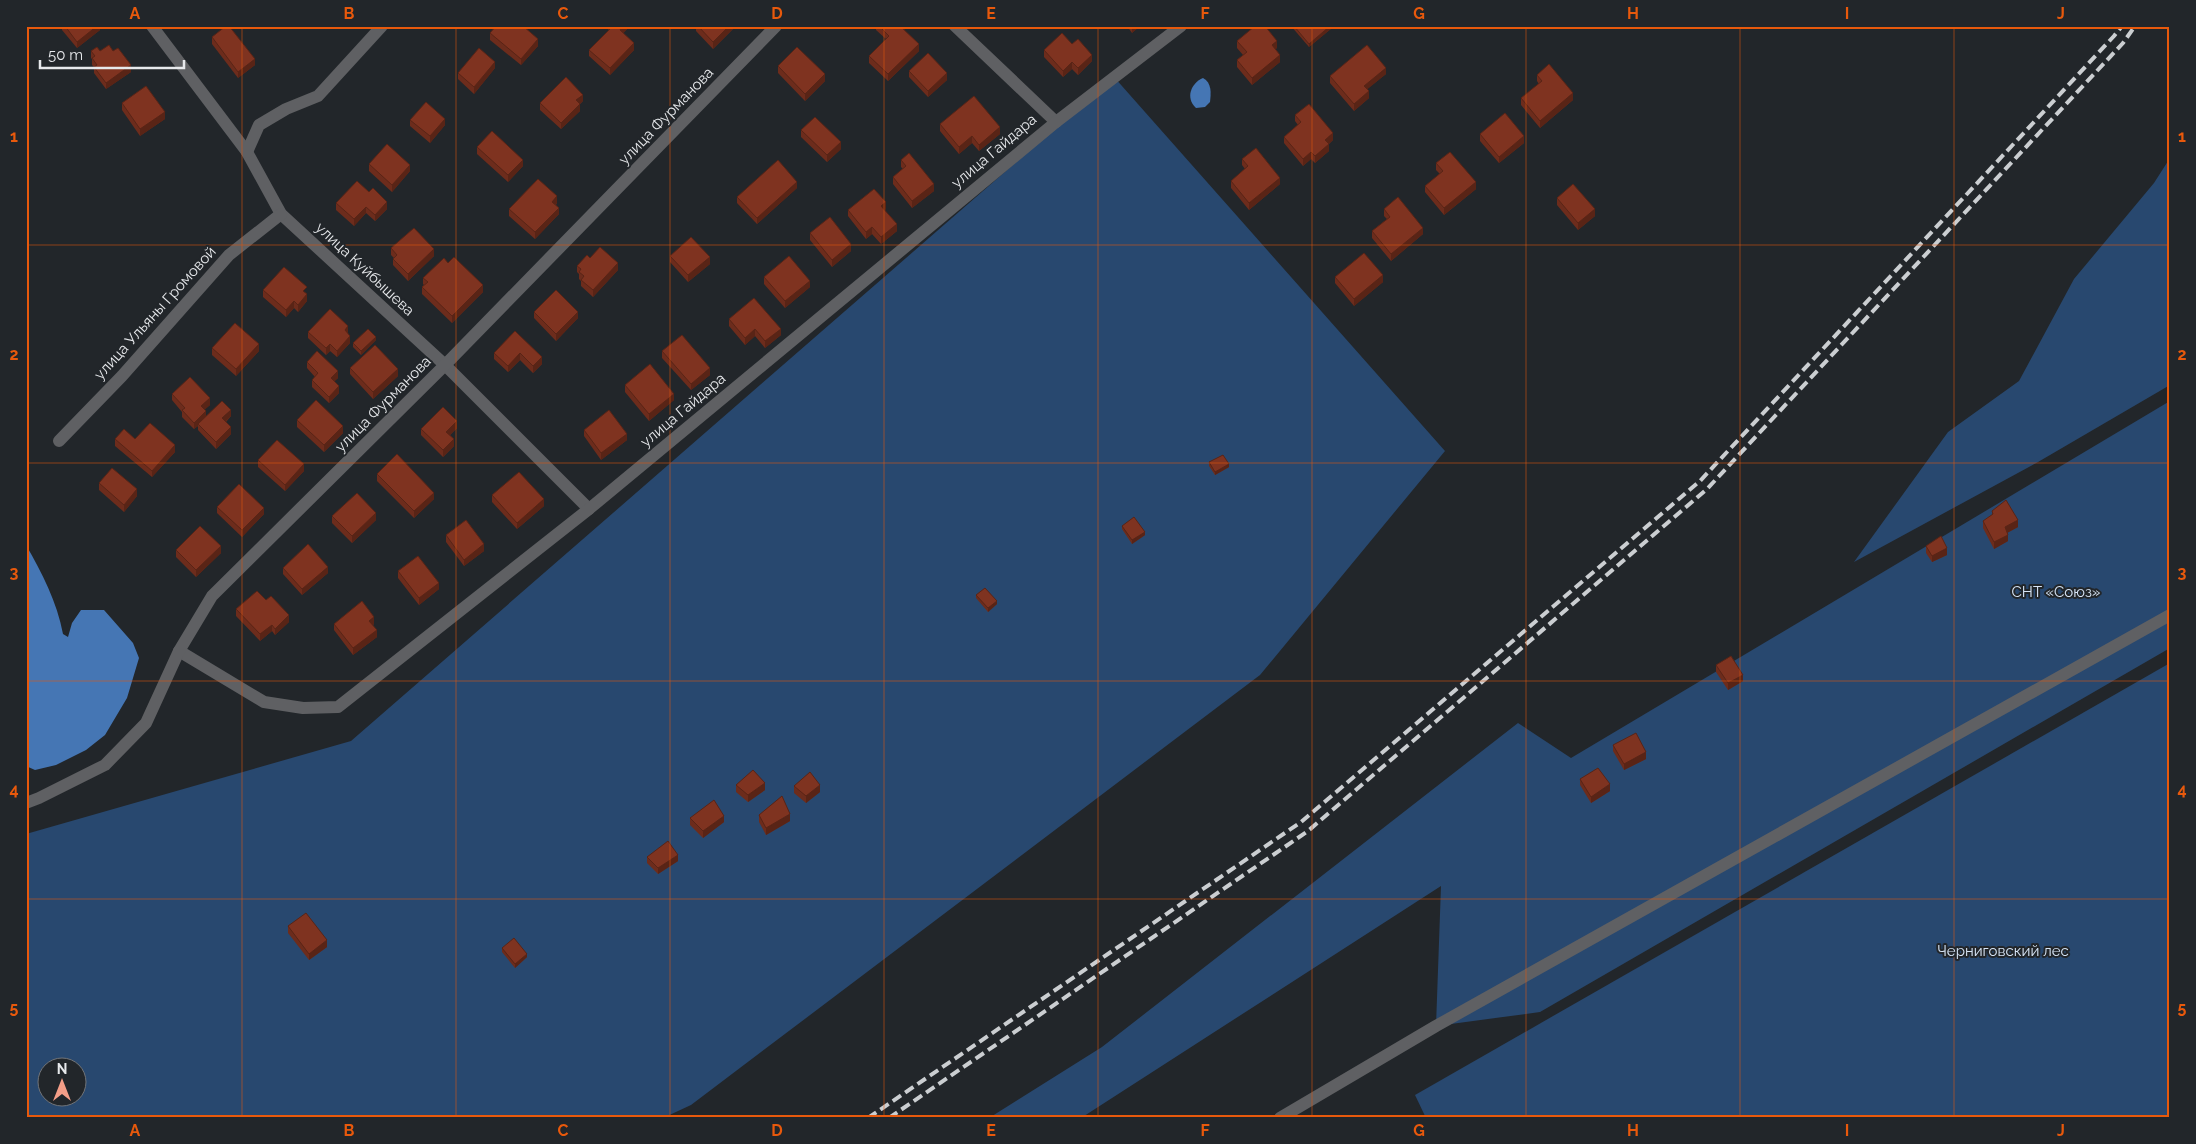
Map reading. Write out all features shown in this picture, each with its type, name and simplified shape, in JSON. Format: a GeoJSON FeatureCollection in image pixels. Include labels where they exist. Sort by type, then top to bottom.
{"type":"FeatureCollection","features":[{"type":"Feature","properties":{"kind":"street","name":"улица Куйбышева"},"geometry":{"type":"LineString","coordinates":[[152,26],[248,152],[281,214],[445,365],[589,509]]}},
{"type":"Feature","properties":{"kind":"street"},"geometry":{"type":"LineString","coordinates":[[248,152],[259,125],[286,109],[318,96],[382,26]]}},
{"type":"Feature","properties":{"kind":"street","name":"улица Фурманова"},"geometry":{"type":"LineString","coordinates":[[26,803],[105,765],[146,723],[178,651],[212,596],[445,365],[776,26]]}},
{"type":"Feature","properties":{"kind":"street"},"geometry":{"type":"LineString","coordinates":[[955,26],[1056,122]]}},
{"type":"Feature","properties":{"kind":"street","name":"улица Гайдара"},"geometry":{"type":"LineString","coordinates":[[178,651],[264,702],[303,708],[338,707],[589,509],[1056,122],[1181,26]]}},
{"type":"Feature","properties":{"kind":"street","name":"улица Ульяны Громовой"},"geometry":{"type":"LineString","coordinates":[[59,441],[122,376],[228,255],[281,214]]}},
{"type":"Feature","properties":{"kind":"street"},"geometry":{"type":"LineString","coordinates":[[1280,1118],[1444,1021],[2170,616]]}},
{"type":"Feature","properties":{"kind":"green space"},"geometry":{"type":"Polygon","coordinates":[[[1114,77],[1445,451],[1260,675],[691,1105],[663,1118],[26,1118],[26,834],[351,741],[1114,77]]]}},
{"type":"Feature","properties":{"kind":"green space"},"geometry":{"type":"Polygon","coordinates":[[[2170,158],[2170,385],[2038,462],[1854,562],[1948,432],[2019,381],[2074,279],[2154,183],[2170,158]]]}},
{"type":"Feature","properties":{"kind":"green space","name":"СНТ «Союз»"},"geometry":{"type":"Polygon","coordinates":[[[2170,401],[2170,648],[1540,1012],[1436,1026],[1441,886],[1081,1118],[989,1118],[1102,1047],[1518,723],[1571,758],[2170,401]]]}},
{"type":"Feature","properties":{"kind":"green space","name":"Черниговский лес"},"geometry":{"type":"Polygon","coordinates":[[[2170,663],[2170,1118],[1426,1118],[1415,1095],[2170,663]]]}},
{"type":"Feature","properties":{"kind":"shaded area"},"geometry":{"type":"Polygon","coordinates":[[[1203,78],[1209,85],[1211,92],[1210,102],[1205,107],[1196,108],[1190,95],[1195,83],[1203,78]]]}},
{"type":"Feature","properties":{"kind":"shaded area"},"geometry":{"type":"Polygon","coordinates":[[[26,545],[48,588],[63,634],[68,637],[72,623],[81,610],[104,610],[133,643],[139,658],[127,698],[105,735],[86,750],[56,765],[35,770],[26,766],[26,545]]]}},
{"type":"Feature","properties":{"kind":"building"},"geometry":{"type":"Polygon","coordinates":[[[65,26],[97,26],[77,42],[65,26]]]}},
{"type":"Feature","properties":{"kind":"building"},"geometry":{"type":"Polygon","coordinates":[[[226,26],[229,26],[255,59],[238,72],[212,37],[226,26]]]}},
{"type":"Feature","properties":{"kind":"building"},"geometry":{"type":"Polygon","coordinates":[[[496,26],[523,26],[538,39],[521,59],[490,33],[496,26]]]}},
{"type":"Feature","properties":{"kind":"building"},"geometry":{"type":"Polygon","coordinates":[[[611,26],[623,26],[620,30],[634,43],[610,68],[589,50],[611,26]]]}},
{"type":"Feature","properties":{"kind":"building"},"geometry":{"type":"Polygon","coordinates":[[[698,26],[729,26],[713,42],[698,26]]]}},
{"type":"Feature","properties":{"kind":"building"},"geometry":{"type":"Polygon","coordinates":[[[879,26],[900,26],[919,44],[888,74],[869,56],[889,36],[879,26]]]}},
{"type":"Feature","properties":{"kind":"building"},"geometry":{"type":"Polygon","coordinates":[[[1255,26],[1265,26],[1277,41],[1272,45],[1280,55],[1252,78],[1237,60],[1247,52],[1237,41],[1255,26]]]}},
{"type":"Feature","properties":{"kind":"building"},"geometry":{"type":"Polygon","coordinates":[[[1294,26],[1330,26],[1309,44],[1294,26]]]}},
{"type":"Feature","properties":{"kind":"building"},"geometry":{"type":"Polygon","coordinates":[[[1062,33],[1072,44],[1078,39],[1092,55],[1078,68],[1072,62],[1063,71],[1044,50],[1062,33]]]}},
{"type":"Feature","properties":{"kind":"building"},"geometry":{"type":"Polygon","coordinates":[[[109,45],[113,51],[118,48],[131,65],[106,83],[94,67],[97,65],[92,58],[95,56],[91,51],[97,47],[100,51],[109,45]]]}},
{"type":"Feature","properties":{"kind":"building"},"geometry":{"type":"Polygon","coordinates":[[[1367,45],[1386,68],[1364,86],[1369,91],[1354,104],[1330,76],[1367,45]]]}},
{"type":"Feature","properties":{"kind":"building"},"geometry":{"type":"Polygon","coordinates":[[[797,47],[825,74],[805,94],[778,66],[797,47]]]}},
{"type":"Feature","properties":{"kind":"building"},"geometry":{"type":"Polygon","coordinates":[[[479,48],[495,62],[474,87],[458,73],[479,48]]]}},
{"type":"Feature","properties":{"kind":"building"},"geometry":{"type":"Polygon","coordinates":[[[928,53],[947,73],[928,91],[909,71],[928,53]]]}},
{"type":"Feature","properties":{"kind":"building"},"geometry":{"type":"Polygon","coordinates":[[[1549,64],[1573,93],[1540,121],[1521,98],[1542,81],[1537,75],[1549,64]]]}},
{"type":"Feature","properties":{"kind":"building"},"geometry":{"type":"Polygon","coordinates":[[[566,77],[583,95],[576,100],[580,104],[561,123],[540,103],[566,77]]]}},
{"type":"Feature","properties":{"kind":"building"},"geometry":{"type":"Polygon","coordinates":[[[146,86],[165,112],[140,129],[122,103],[146,86]]]}},
{"type":"Feature","properties":{"kind":"building"},"geometry":{"type":"Polygon","coordinates":[[[974,96],[1000,127],[979,145],[972,136],[959,147],[940,124],[974,96]]]}},
{"type":"Feature","properties":{"kind":"building"},"geometry":{"type":"Polygon","coordinates":[[[426,102],[445,119],[430,136],[410,120],[426,102]]]}},
{"type":"Feature","properties":{"kind":"building"},"geometry":{"type":"Polygon","coordinates":[[[1309,104],[1333,133],[1325,140],[1329,144],[1315,156],[1311,152],[1303,159],[1284,137],[1301,122],[1295,115],[1309,104]]]}},
{"type":"Feature","properties":{"kind":"building"},"geometry":{"type":"Polygon","coordinates":[[[1505,113],[1524,136],[1499,157],[1480,134],[1505,113]]]}},
{"type":"Feature","properties":{"kind":"building"},"geometry":{"type":"Polygon","coordinates":[[[815,117],[841,142],[827,155],[801,130],[815,117]]]}},
{"type":"Feature","properties":{"kind":"building"},"geometry":{"type":"Polygon","coordinates":[[[492,131],[523,160],[508,175],[477,147],[492,131]]]}},
{"type":"Feature","properties":{"kind":"building"},"geometry":{"type":"Polygon","coordinates":[[[387,144],[410,165],[392,185],[369,164],[387,144]]]}},
{"type":"Feature","properties":{"kind":"building"},"geometry":{"type":"Polygon","coordinates":[[[1256,148],[1280,178],[1249,203],[1231,181],[1248,166],[1242,159],[1256,148]]]}},
{"type":"Feature","properties":{"kind":"building"},"geometry":{"type":"Polygon","coordinates":[[[1450,152],[1476,182],[1444,208],[1425,186],[1443,171],[1436,163],[1450,152]]]}},
{"type":"Feature","properties":{"kind":"building"},"geometry":{"type":"Polygon","coordinates":[[[909,153],[934,184],[912,201],[893,177],[906,166],[901,160],[909,153]]]}},
{"type":"Feature","properties":{"kind":"building"},"geometry":{"type":"Polygon","coordinates":[[[778,160],[797,182],[757,218],[737,197],[778,160]]]}},
{"type":"Feature","properties":{"kind":"building"},"geometry":{"type":"Polygon","coordinates":[[[538,179],[557,196],[552,202],[559,208],[535,232],[509,209],[538,179]]]}},
{"type":"Feature","properties":{"kind":"building"},"geometry":{"type":"Polygon","coordinates":[[[357,181],[369,192],[373,188],[387,202],[375,215],[366,207],[354,219],[336,203],[357,181]]]}},
{"type":"Feature","properties":{"kind":"building"},"geometry":{"type":"Polygon","coordinates":[[[1573,184],[1595,209],[1578,223],[1557,198],[1573,184]]]}},
{"type":"Feature","properties":{"kind":"building"},"geometry":{"type":"Polygon","coordinates":[[[874,189],[886,202],[881,206],[897,224],[881,237],[872,227],[866,232],[848,210],[874,189]]]}},
{"type":"Feature","properties":{"kind":"building"},"geometry":{"type":"Polygon","coordinates":[[[1398,197],[1423,228],[1391,254],[1372,231],[1390,217],[1384,209],[1398,197]]]}},
{"type":"Feature","properties":{"kind":"building"},"geometry":{"type":"Polygon","coordinates":[[[830,217],[851,244],[832,260],[810,233],[830,217]]]}},
{"type":"Feature","properties":{"kind":"building"},"geometry":{"type":"Polygon","coordinates":[[[414,228],[434,249],[408,274],[393,259],[397,255],[391,248],[414,228]]]}},
{"type":"Feature","properties":{"kind":"building"},"geometry":{"type":"Polygon","coordinates":[[[691,237],[710,257],[688,275],[670,256],[691,237]]]}},
{"type":"Feature","properties":{"kind":"building"},"geometry":{"type":"Polygon","coordinates":[[[600,247],[618,263],[593,290],[581,280],[584,276],[579,272],[581,269],[577,266],[587,255],[590,258],[600,247]]]}},
{"type":"Feature","properties":{"kind":"building"},"geometry":{"type":"Polygon","coordinates":[[[1364,253],[1383,275],[1354,299],[1335,277],[1364,253]]]}},
{"type":"Feature","properties":{"kind":"building"},"geometry":{"type":"Polygon","coordinates":[[[789,256],[810,281],[785,301],[764,277],[789,256]]]}},
{"type":"Feature","properties":{"kind":"building"},"geometry":{"type":"Polygon","coordinates":[[[454,257],[483,285],[452,316],[422,287],[428,282],[423,278],[444,258],[448,263],[454,257]]]}},
{"type":"Feature","properties":{"kind":"building"},"geometry":{"type":"Polygon","coordinates":[[[284,267],[307,287],[303,291],[307,294],[298,305],[294,301],[286,310],[263,290],[284,267]]]}},
{"type":"Feature","properties":{"kind":"building"},"geometry":{"type":"Polygon","coordinates":[[[556,290],[578,312],[556,334],[534,312],[556,290]]]}},
{"type":"Feature","properties":{"kind":"building"},"geometry":{"type":"Polygon","coordinates":[[[754,298],[781,329],[765,341],[755,329],[745,338],[729,319],[754,298]]]}},
{"type":"Feature","properties":{"kind":"building"},"geometry":{"type":"Polygon","coordinates":[[[330,309],[348,326],[345,330],[350,336],[337,351],[330,344],[326,348],[308,332],[330,309]]]}},
{"type":"Feature","properties":{"kind":"building"},"geometry":{"type":"Polygon","coordinates":[[[235,323],[259,344],[236,369],[212,348],[235,323]]]}},
{"type":"Feature","properties":{"kind":"building"},"geometry":{"type":"Polygon","coordinates":[[[368,329],[376,337],[361,351],[353,343],[368,329]]]}},
{"type":"Feature","properties":{"kind":"building"},"geometry":{"type":"Polygon","coordinates":[[[515,331],[542,357],[533,366],[520,353],[508,366],[494,353],[515,331]]]}},
{"type":"Feature","properties":{"kind":"building"},"geometry":{"type":"Polygon","coordinates":[[[682,335],[710,368],[691,384],[662,351],[682,335]]]}},
{"type":"Feature","properties":{"kind":"building"},"geometry":{"type":"Polygon","coordinates":[[[375,345],[398,369],[373,392],[350,368],[375,345]]]}},
{"type":"Feature","properties":{"kind":"building"},"geometry":{"type":"Polygon","coordinates":[[[317,351],[338,371],[331,378],[339,386],[329,397],[312,380],[318,373],[307,362],[317,351]]]}},
{"type":"Feature","properties":{"kind":"building"},"geometry":{"type":"Polygon","coordinates":[[[650,364],[674,394],[649,414],[625,385],[650,364]]]}},
{"type":"Feature","properties":{"kind":"building"},"geometry":{"type":"Polygon","coordinates":[[[190,377],[210,398],[201,406],[206,411],[194,423],[182,410],[185,408],[172,394],[190,377]]]}},
{"type":"Feature","properties":{"kind":"building"},"geometry":{"type":"Polygon","coordinates":[[[316,400],[343,426],[324,445],[297,420],[316,400]]]}},
{"type":"Feature","properties":{"kind":"building"},"geometry":{"type":"Polygon","coordinates":[[[222,401],[231,410],[222,418],[231,427],[216,442],[198,424],[222,401]]]}},
{"type":"Feature","properties":{"kind":"building"},"geometry":{"type":"Polygon","coordinates":[[[443,407],[457,421],[446,432],[454,439],[443,450],[421,429],[443,407]]]}},
{"type":"Feature","properties":{"kind":"building"},"geometry":{"type":"Polygon","coordinates":[[[609,410],[627,434],[601,453],[584,430],[609,410]]]}},
{"type":"Feature","properties":{"kind":"building"},"geometry":{"type":"Polygon","coordinates":[[[150,423],[175,445],[152,471],[115,439],[124,429],[135,439],[150,423]]]}},
{"type":"Feature","properties":{"kind":"building"},"geometry":{"type":"Polygon","coordinates":[[[277,440],[304,464],[285,485],[258,460],[277,440]]]}},
{"type":"Feature","properties":{"kind":"building"},"geometry":{"type":"Polygon","coordinates":[[[397,454],[434,493],[414,511],[377,474],[397,454]]]}},
{"type":"Feature","properties":{"kind":"building"},"geometry":{"type":"Polygon","coordinates":[[[1223,455],[1229,464],[1215,472],[1209,462],[1223,455]]]}},
{"type":"Feature","properties":{"kind":"building"},"geometry":{"type":"Polygon","coordinates":[[[112,468],[137,489],[124,505],[99,483],[112,468]]]}},
{"type":"Feature","properties":{"kind":"building"},"geometry":{"type":"Polygon","coordinates":[[[519,472],[544,499],[517,523],[492,495],[519,472]]]}},
{"type":"Feature","properties":{"kind":"building"},"geometry":{"type":"Polygon","coordinates":[[[239,484],[264,508],[242,530],[217,507],[239,484]]]}},
{"type":"Feature","properties":{"kind":"building"},"geometry":{"type":"Polygon","coordinates":[[[357,493],[376,513],[352,536],[332,516],[357,493]]]}},
{"type":"Feature","properties":{"kind":"building"},"geometry":{"type":"Polygon","coordinates":[[[2006,500],[2018,520],[2005,527],[2008,535],[1994,542],[1983,521],[1993,514],[1992,511],[2006,500]]]}},
{"type":"Feature","properties":{"kind":"building"},"geometry":{"type":"Polygon","coordinates":[[[1134,517],[1145,532],[1132,540],[1122,526],[1134,517]]]}},
{"type":"Feature","properties":{"kind":"building"},"geometry":{"type":"Polygon","coordinates":[[[466,520],[484,544],[464,560],[446,535],[466,520]]]}},
{"type":"Feature","properties":{"kind":"building"},"geometry":{"type":"Polygon","coordinates":[[[200,526],[221,546],[196,570],[176,550],[200,526]]]}},
{"type":"Feature","properties":{"kind":"building"},"geometry":{"type":"Polygon","coordinates":[[[1941,536],[1947,548],[1932,556],[1926,546],[1941,536]]]}},
{"type":"Feature","properties":{"kind":"building"},"geometry":{"type":"Polygon","coordinates":[[[308,544],[328,567],[302,589],[283,568],[308,544]]]}},
{"type":"Feature","properties":{"kind":"building"},"geometry":{"type":"Polygon","coordinates":[[[418,556],[439,583],[419,598],[398,571],[418,556]]]}},
{"type":"Feature","properties":{"kind":"building"},"geometry":{"type":"Polygon","coordinates":[[[985,588],[997,601],[988,608],[976,595],[985,588]]]}},
{"type":"Feature","properties":{"kind":"building"},"geometry":{"type":"Polygon","coordinates":[[[257,591],[266,600],[271,596],[289,615],[275,629],[272,625],[260,634],[236,609],[257,591]]]}},
{"type":"Feature","properties":{"kind":"building"},"geometry":{"type":"Polygon","coordinates":[[[362,601],[374,617],[369,621],[377,630],[353,648],[334,624],[362,601]]]}},
{"type":"Feature","properties":{"kind":"building"},"geometry":{"type":"Polygon","coordinates":[[[1731,656],[1743,675],[1728,683],[1716,665],[1731,656]]]}},
{"type":"Feature","properties":{"kind":"building"},"geometry":{"type":"Polygon","coordinates":[[[1636,733],[1646,752],[1624,764],[1613,745],[1636,733]]]}},
{"type":"Feature","properties":{"kind":"building"},"geometry":{"type":"Polygon","coordinates":[[[1598,768],[1610,784],[1591,797],[1580,779],[1598,768]]]}},
{"type":"Feature","properties":{"kind":"building"},"geometry":{"type":"Polygon","coordinates":[[[753,770],[765,783],[748,795],[736,785],[753,770]]]}},
{"type":"Feature","properties":{"kind":"building"},"geometry":{"type":"Polygon","coordinates":[[[810,772],[820,785],[806,796],[794,786],[810,772]]]}},
{"type":"Feature","properties":{"kind":"building"},"geometry":{"type":"Polygon","coordinates":[[[782,796],[790,814],[766,828],[759,815],[782,796]]]}},
{"type":"Feature","properties":{"kind":"building"},"geometry":{"type":"Polygon","coordinates":[[[714,800],[724,816],[703,831],[690,818],[714,800]]]}},
{"type":"Feature","properties":{"kind":"building"},"geometry":{"type":"Polygon","coordinates":[[[668,841],[678,855],[658,868],[647,857],[668,841]]]}},
{"type":"Feature","properties":{"kind":"building"},"geometry":{"type":"Polygon","coordinates":[[[306,913],[327,940],[309,954],[288,926],[306,913]]]}},
{"type":"Feature","properties":{"kind":"building"},"geometry":{"type":"Polygon","coordinates":[[[514,938],[527,954],[515,964],[502,948],[514,938]]]}},
{"type":"Feature","properties":{"kind":"railway"},"geometry":{"type":"LineString","coordinates":[[868,1118],[1301,822],[1700,481],[2122,26]]}},
{"type":"Feature","properties":{"kind":"railway"},"geometry":{"type":"LineString","coordinates":[[889,1118],[1308,831],[1707,489],[2123,43],[2135,26]]}}]}
